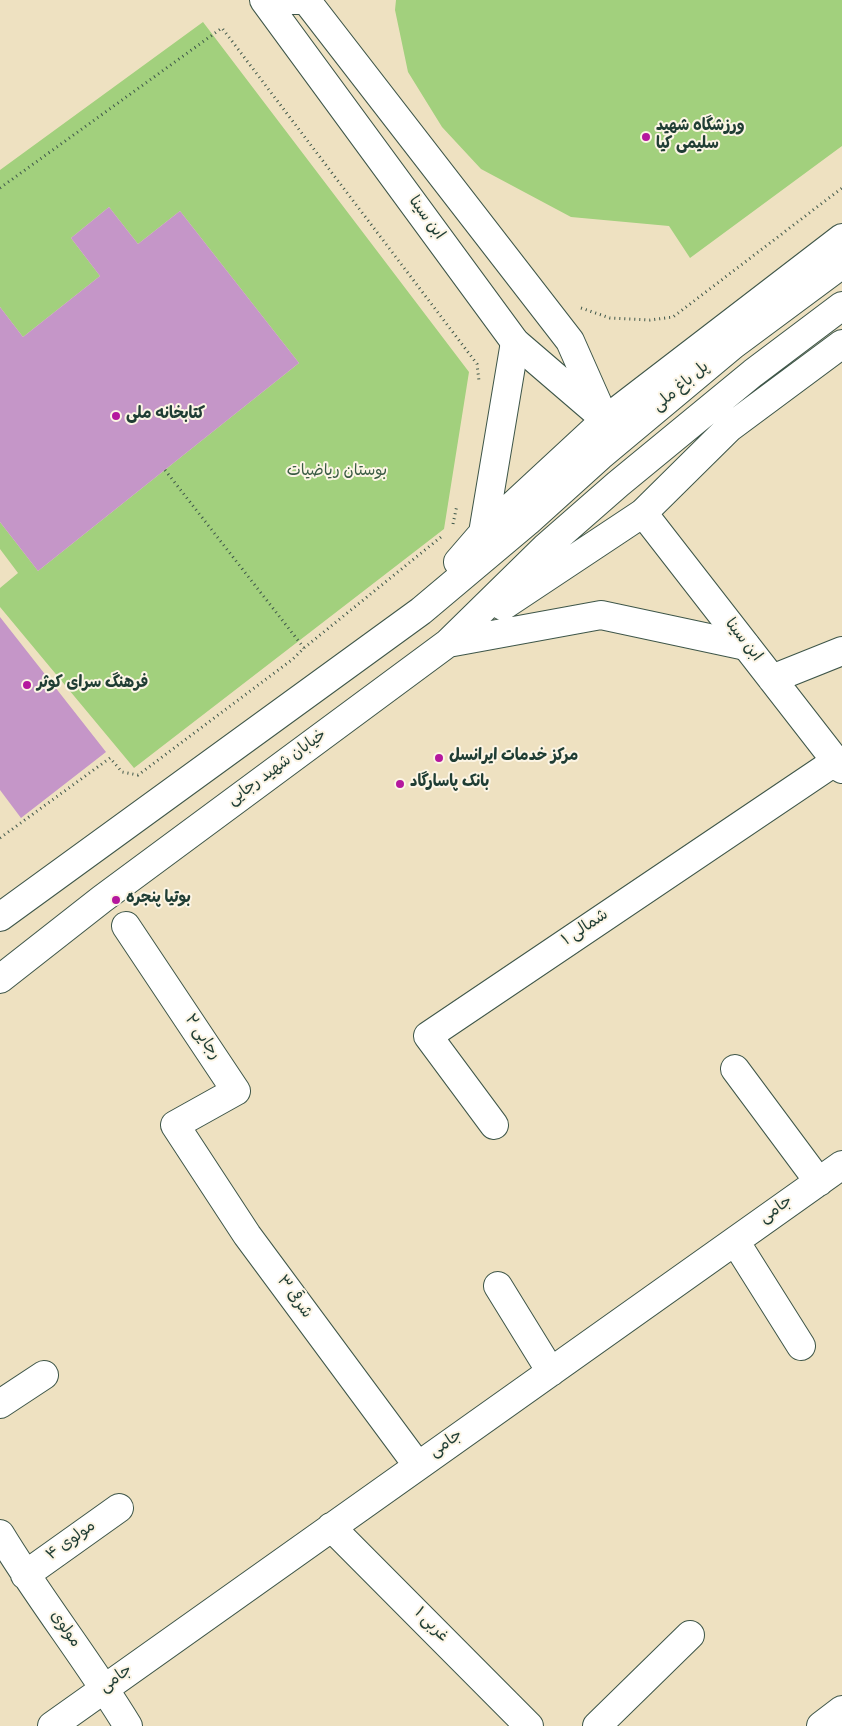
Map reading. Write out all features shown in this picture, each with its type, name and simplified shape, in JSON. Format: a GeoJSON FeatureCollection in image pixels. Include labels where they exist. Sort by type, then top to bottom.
{"type":"FeatureCollection","features":[{"type":"Feature","properties":{"kind":"street","name":"ابن سینا"},"geometry":{"type":"LineString","coordinates":[[264,0],[515,342],[605,420]]}},
{"type":"Feature","properties":{"kind":"street"},"geometry":{"type":"LineString","coordinates":[[274,0],[306,0],[570,342],[605,420]]}},
{"type":"Feature","properties":{"kind":"street"},"geometry":{"type":"LineString","coordinates":[[0,918],[401,626],[483,533],[605,420],[842,238]]}},
{"type":"Feature","properties":{"kind":"street","name":"پل باغ ملی"},"geometry":{"type":"LineString","coordinates":[[401,626],[528,521],[600,456],[733,345],[842,264]]}},
{"type":"Feature","properties":{"kind":"street","name":"پل باغ ملی"},"geometry":{"type":"LineString","coordinates":[[546,547],[618,484],[753,373],[842,306]]}},
{"type":"Feature","properties":{"kind":"street"},"geometry":{"type":"LineString","coordinates":[[483,533],[515,342]]}},
{"type":"Feature","properties":{"kind":"street"},"geometry":{"type":"LineString","coordinates":[[448,643],[643,513],[729,428],[842,344]]}},
{"type":"Feature","properties":{"kind":"street","name":"ابن سینا"},"geometry":{"type":"LineString","coordinates":[[643,513],[839,765]]}},
{"type":"Feature","properties":{"kind":"street","name":"خیابان شهید رجایی"},"geometry":{"type":"LineString","coordinates":[[0,978],[102,899],[448,643],[546,547]]}},
{"type":"Feature","properties":{"kind":"street"},"geometry":{"type":"LineString","coordinates":[[448,643],[601,615],[746,646]]}},
{"type":"Feature","properties":{"kind":"street"},"geometry":{"type":"LineString","coordinates":[[772,679],[842,651]]}},
{"type":"Feature","properties":{"kind":"street","name":"شمالی ۱"},"geometry":{"type":"LineString","coordinates":[[494,1125],[428,1036],[839,765]]}},
{"type":"Feature","properties":{"kind":"street","name":"رجایی ۲"},"geometry":{"type":"LineString","coordinates":[[126,926],[236,1091],[175,1125]]}},
{"type":"Feature","properties":{"kind":"street"},"geometry":{"type":"LineString","coordinates":[[735,1069],[819,1182]]}},
{"type":"Feature","properties":{"kind":"street","name":"شرقی ۳"},"geometry":{"type":"LineString","coordinates":[[175,1125],[248,1236],[418,1466]]}},
{"type":"Feature","properties":{"kind":"street","name":"جامی"},"geometry":{"type":"LineString","coordinates":[[52,1726],[842,1166]]}},
{"type":"Feature","properties":{"kind":"street"},"geometry":{"type":"LineString","coordinates":[[735,1241],[801,1346]]}},
{"type":"Feature","properties":{"kind":"street"},"geometry":{"type":"LineString","coordinates":[[498,1286],[551,1372]]}},
{"type":"Feature","properties":{"kind":"street"},"geometry":{"type":"LineString","coordinates":[[0,1404],[44,1375]]}},
{"type":"Feature","properties":{"kind":"street","name":"مولوی ۴"},"geometry":{"type":"LineString","coordinates":[[25,1575],[119,1508]]}},
{"type":"Feature","properties":{"kind":"street","name":"غربی ۱"},"geometry":{"type":"LineString","coordinates":[[331,1527],[530,1726]]}},
{"type":"Feature","properties":{"kind":"street","name":"مولوی"},"geometry":{"type":"LineString","coordinates":[[0,1534],[25,1575],[105,1688],[128,1726]]}},
{"type":"Feature","properties":{"kind":"street"},"geometry":{"type":"LineString","coordinates":[[597,1726],[690,1635]]}},
{"type":"Feature","properties":{"kind":"street"},"geometry":{"type":"LineString","coordinates":[[821,1726],[842,1710]]}},
{"type":"Feature","properties":{"kind":"path"},"geometry":{"type":"LineString","coordinates":[[0,188],[222,28],[477,364],[478,390]]}},
{"type":"Feature","properties":{"kind":"path"},"geometry":{"type":"LineString","coordinates":[[579,308],[610,318],[650,320],[672,317],[842,188]]}},
{"type":"Feature","properties":{"kind":"path"},"geometry":{"type":"LineString","coordinates":[[165,470],[304,648]]}},
{"type":"Feature","properties":{"kind":"path"},"geometry":{"type":"LineString","coordinates":[[452,528],[459,500]]}},
{"type":"Feature","properties":{"kind":"path"},"geometry":{"type":"LineString","coordinates":[[0,838],[110,758],[122,772],[138,775],[293,659],[304,648],[445,534]]}},
{"type":"Feature","properties":{"kind":"green space","name":"ورزشگاه شهید سلیمی کیا"},"geometry":{"type":"Polygon","coordinates":[[[396,0],[842,0],[842,146],[690,258],[669,226],[571,217],[481,169],[442,127],[408,72],[395,10],[396,0]]]}},
{"type":"Feature","properties":{"kind":"green space","name":"بوستان ریاضیات"},"geometry":{"type":"Polygon","coordinates":[[[203,22],[469,372],[444,529],[134,768],[0,607],[0,588],[18,573],[0,549],[0,522],[38,571],[299,363],[180,211],[138,244],[109,207],[71,238],[100,276],[23,337],[0,307],[0,170],[203,22]]]}},
{"type":"Feature","properties":{"kind":"building","name":"کتابخانه ملی"},"geometry":{"type":"Polygon","coordinates":[[[109,207],[138,244],[180,211],[299,363],[38,571],[0,522],[0,307],[23,337],[100,276],[71,238],[109,207]]]}},
{"type":"Feature","properties":{"kind":"building","name":"فرهنگ سرای کوثر"},"geometry":{"type":"Polygon","coordinates":[[[0,617],[106,752],[21,818],[0,790],[0,617]]]}},
{"type":"Feature","properties":{"kind":"place","name":"ورزشگاه شهید سلیمی کیا"},"geometry":{"type":"Point","coordinates":[646,137]}},
{"type":"Feature","properties":{"kind":"place","name":"کتابخانه ملی"},"geometry":{"type":"Point","coordinates":[116,416]}},
{"type":"Feature","properties":{"kind":"place","name":"فرهنگ سرای کوثر"},"geometry":{"type":"Point","coordinates":[27,685]}},
{"type":"Feature","properties":{"kind":"place","name":"مرکز خدمات ایرانسل"},"geometry":{"type":"Point","coordinates":[439,758]}},
{"type":"Feature","properties":{"kind":"place","name":"بانک پاسارگاد"},"geometry":{"type":"Point","coordinates":[400,784]}},
{"type":"Feature","properties":{"kind":"place","name":"بوتیا پنجره"},"geometry":{"type":"Point","coordinates":[116,900]}}]}
